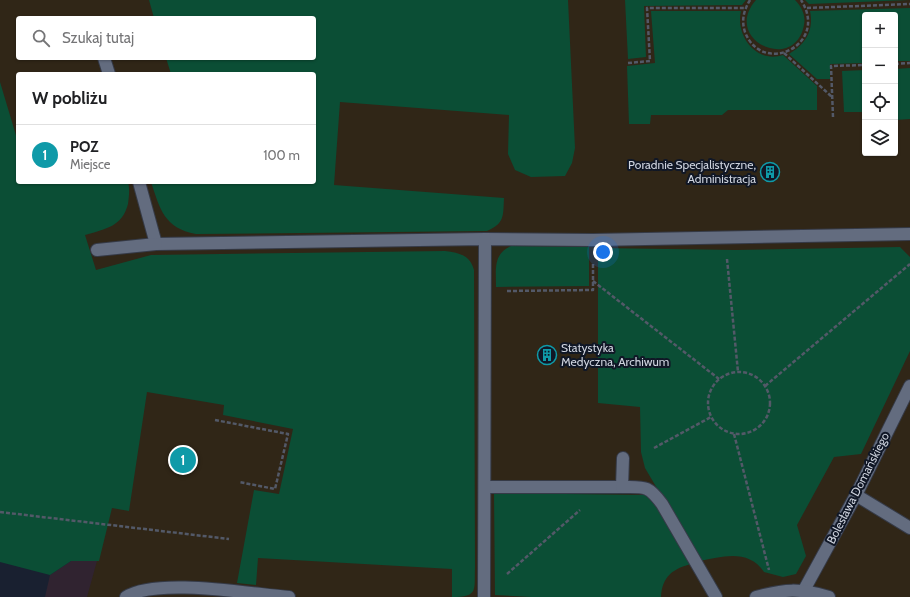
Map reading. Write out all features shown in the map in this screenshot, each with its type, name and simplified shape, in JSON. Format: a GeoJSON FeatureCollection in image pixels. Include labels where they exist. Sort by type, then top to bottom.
{"type":"FeatureCollection","features":[{"type":"Feature","properties":{"kind":"street"},"geometry":{"type":"LineString","coordinates":[[104,60],[108,72]]}},
{"type":"Feature","properties":{"kind":"street"},"geometry":{"type":"LineString","coordinates":[[140,184],[156,244]]}},
{"type":"Feature","properties":{"kind":"street"},"geometry":{"type":"LineString","coordinates":[[96,250],[156,244],[593,240],[910,234]]}},
{"type":"Feature","properties":{"kind":"street"},"geometry":{"type":"LineString","coordinates":[[484,595],[486,240]]}},
{"type":"Feature","properties":{"kind":"street","name":"Bolesława Domańskiego"},"geometry":{"type":"LineString","coordinates":[[804,590],[856,495],[910,386]]}},
{"type":"Feature","properties":{"kind":"street"},"geometry":{"type":"LineString","coordinates":[[622,487],[623,458]]}},
{"type":"Feature","properties":{"kind":"street"},"geometry":{"type":"LineString","coordinates":[[485,487],[644,487],[653,492],[662,504],[716,597]]}},
{"type":"Feature","properties":{"kind":"street"},"geometry":{"type":"LineString","coordinates":[[856,495],[910,528]]}},
{"type":"Feature","properties":{"kind":"street"},"geometry":{"type":"LineString","coordinates":[[126,597],[142,590],[160,587],[192,588],[251,595],[289,597]]}},
{"type":"Feature","properties":{"kind":"street"},"geometry":{"type":"LineString","coordinates":[[756,597],[775,592],[804,590],[829,597]]}},
{"type":"Feature","properties":{"kind":"path"},"geometry":{"type":"LineString","coordinates":[[750,0],[743,18],[744,28],[748,38],[754,46],[763,52],[774,54],[784,53],[794,48],[805,36],[809,19],[807,8],[801,0]]}},
{"type":"Feature","properties":{"kind":"path"},"geometry":{"type":"LineString","coordinates":[[807,8],[910,4]]}},
{"type":"Feature","properties":{"kind":"path"},"geometry":{"type":"LineString","coordinates":[[628,63],[650,61],[647,8],[746,8]]}},
{"type":"Feature","properties":{"kind":"path"},"geometry":{"type":"LineString","coordinates":[[784,53],[833,97]]}},
{"type":"Feature","properties":{"kind":"path"},"geometry":{"type":"LineString","coordinates":[[898,64],[910,63]]}},
{"type":"Feature","properties":{"kind":"path"},"geometry":{"type":"LineString","coordinates":[[834,117],[832,66],[862,65]]}},
{"type":"Feature","properties":{"kind":"path"},"geometry":{"type":"LineString","coordinates":[[725,237],[738,372]]}},
{"type":"Feature","properties":{"kind":"path"},"geometry":{"type":"LineString","coordinates":[[485,292],[593,290],[593,240]]}},
{"type":"Feature","properties":{"kind":"path"},"geometry":{"type":"LineString","coordinates":[[765,386],[910,264]]}},
{"type":"Feature","properties":{"kind":"path"},"geometry":{"type":"LineString","coordinates":[[593,280],[719,379]]}},
{"type":"Feature","properties":{"kind":"path"},"geometry":{"type":"LineString","coordinates":[[738,372],[748,374],[758,379],[765,386],[769,396],[770,406],[767,416],[762,424],[754,431],[744,434],[734,434],[716,425],[707,407],[708,396],[712,387],[719,379],[731,373],[738,372]]}},
{"type":"Feature","properties":{"kind":"path"},"geometry":{"type":"LineString","coordinates":[[654,448],[711,417]]}},
{"type":"Feature","properties":{"kind":"path"},"geometry":{"type":"LineString","coordinates":[[215,420],[288,434],[275,488],[239,482]]}},
{"type":"Feature","properties":{"kind":"path"},"geometry":{"type":"LineString","coordinates":[[734,434],[775,592]]}},
{"type":"Feature","properties":{"kind":"path"},"geometry":{"type":"LineString","coordinates":[[484,595],[606,488]]}},
{"type":"Feature","properties":{"kind":"path"},"geometry":{"type":"LineString","coordinates":[[0,512],[229,539]]}},
{"type":"Feature","properties":{"kind":"shaded area"},"geometry":{"type":"Polygon","coordinates":[[[0,0],[910,0],[910,597],[87,597],[112,507],[0,481],[0,0]]]}},
{"type":"Feature","properties":{"kind":"shaded area"},"geometry":{"type":"Polygon","coordinates":[[[71,561],[99,561],[89,597],[45,597],[50,575],[71,561]]]}},
{"type":"Feature","properties":{"kind":"green space"},"geometry":{"type":"Polygon","coordinates":[[[149,0],[568,0],[575,148],[572,163],[565,176],[531,177],[515,170],[508,154],[509,115],[340,102],[334,185],[504,198],[503,214],[500,222],[487,231],[196,234],[185,231],[170,222],[165,216],[157,201],[152,184],[316,184],[316,72],[170,72],[167,60],[316,60],[316,16],[153,16],[149,0]]]}},
{"type":"Feature","properties":{"kind":"green space"},"geometry":{"type":"Polygon","coordinates":[[[625,0],[746,0],[742,5],[644,6],[646,57],[628,59],[625,0]]]}},
{"type":"Feature","properties":{"kind":"green space"},"geometry":{"type":"Polygon","coordinates":[[[756,0],[795,0],[800,6],[804,15],[804,25],[798,40],[788,47],[776,49],[764,46],[753,38],[747,28],[748,15],[756,0]]]}},
{"type":"Feature","properties":{"kind":"green space"},"geometry":{"type":"Polygon","coordinates":[[[805,0],[910,0],[809,4],[805,0]]]}},
{"type":"Feature","properties":{"kind":"green space"},"geometry":{"type":"Polygon","coordinates":[[[910,8],[910,61],[898,61],[898,12],[862,12],[862,63],[830,64],[830,79],[817,79],[789,54],[800,46],[810,30],[810,11],[910,8]]]}},
{"type":"Feature","properties":{"kind":"green space"},"geometry":{"type":"Polygon","coordinates":[[[651,11],[741,11],[741,29],[745,38],[756,51],[773,57],[783,55],[817,86],[817,110],[728,110],[722,115],[651,115],[650,124],[629,124],[627,66],[655,63],[651,11]]]}},
{"type":"Feature","properties":{"kind":"green space"},"geometry":{"type":"Polygon","coordinates":[[[910,68],[910,119],[898,120],[898,69],[910,68]]]}},
{"type":"Feature","properties":{"kind":"green space"},"geometry":{"type":"Polygon","coordinates":[[[862,70],[862,112],[844,112],[842,71],[862,70]]]}},
{"type":"Feature","properties":{"kind":"green space"},"geometry":{"type":"Polygon","coordinates":[[[0,82],[16,135],[16,184],[128,184],[128,204],[122,218],[106,229],[85,235],[96,270],[151,255],[445,251],[460,254],[470,261],[474,270],[475,567],[474,587],[471,594],[461,597],[452,597],[452,569],[258,558],[256,585],[237,583],[254,490],[279,494],[293,429],[223,415],[224,405],[147,392],[129,511],[112,508],[99,561],[71,561],[50,575],[0,562],[0,82]]]}},
{"type":"Feature","properties":{"kind":"green space"},"geometry":{"type":"Polygon","coordinates":[[[511,246],[589,247],[589,286],[496,287],[496,268],[498,258],[505,249],[511,246]]]}},
{"type":"Feature","properties":{"kind":"green space"},"geometry":{"type":"Polygon","coordinates":[[[900,247],[910,257],[910,351],[861,454],[834,457],[797,525],[806,556],[796,574],[783,577],[764,572],[751,560],[743,557],[726,556],[700,561],[645,468],[641,452],[640,407],[598,403],[598,248],[736,250],[900,247]]]}},
{"type":"Feature","properties":{"kind":"green space"},"geometry":{"type":"Polygon","coordinates":[[[494,493],[645,495],[652,500],[692,564],[679,568],[670,574],[664,584],[661,597],[531,597],[495,595],[494,493]]]}},
{"type":"Feature","properties":{"kind":"place","name":"Poradnie Specjalistyczne, Administracja"},"geometry":{"type":"Point","coordinates":[770,172]}},
{"type":"Feature","properties":{"kind":"place","name":"Statystyka Medyczna, Archiwum"},"geometry":{"type":"Point","coordinates":[547,355]}},
{"type":"Feature","properties":{"kind":"place","name":"POZ"},"geometry":{"type":"Point","coordinates":[183,460]}}]}
